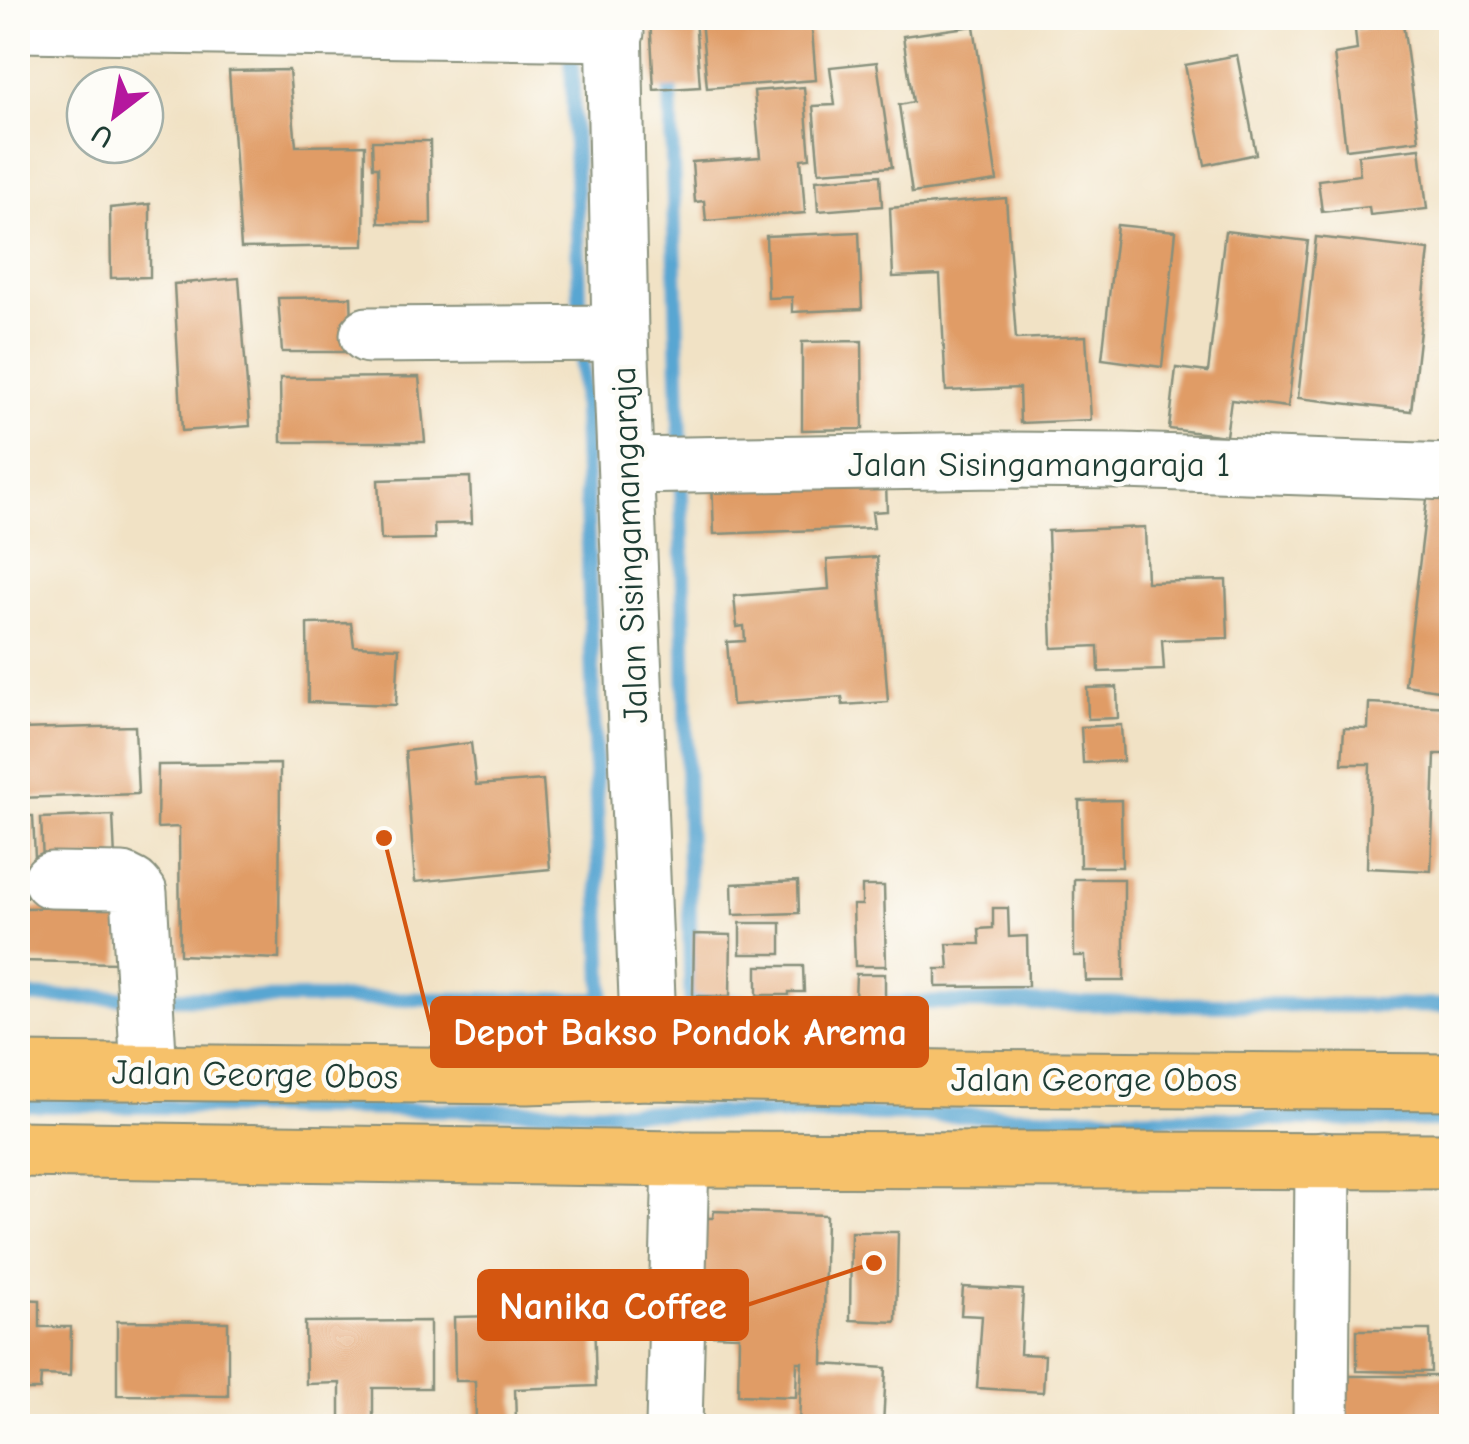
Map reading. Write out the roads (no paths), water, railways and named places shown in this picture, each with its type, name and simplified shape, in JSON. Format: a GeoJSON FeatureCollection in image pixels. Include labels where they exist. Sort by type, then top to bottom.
{"type":"FeatureCollection","features":[{"type":"Feature","properties":{"kind":"main road","name":"Jalan George Obos"},"geometry":{"type":"LineString","coordinates":[[18,1071],[527,1076],[650,1072],[1452,1082]]}},
{"type":"Feature","properties":{"kind":"main road"},"geometry":{"type":"LineString","coordinates":[[209,1074],[215,1151]]}},
{"type":"Feature","properties":{"kind":"main road"},"geometry":{"type":"LineString","coordinates":[[18,1149],[680,1159],[1452,1160]]}},
{"type":"Feature","properties":{"kind":"street"},"geometry":{"type":"LineString","coordinates":[[18,24],[615,25]]}},
{"type":"Feature","properties":{"kind":"street","name":"Jalan Sisingamangaraja"},"geometry":{"type":"LineString","coordinates":[[615,25],[620,334],[650,1072]]}},
{"type":"Feature","properties":{"kind":"street"},"geometry":{"type":"LineString","coordinates":[[368,335],[620,334]]}},
{"type":"Feature","properties":{"kind":"street","name":"Jalan Sisingamangaraja 1"},"geometry":{"type":"LineString","coordinates":[[627,466],[1016,460],[1452,472]]}},
{"type":"Feature","properties":{"kind":"street"},"geometry":{"type":"LineString","coordinates":[[51,880],[123,882],[140,893],[149,1073]]}},
{"type":"Feature","properties":{"kind":"street"},"geometry":{"type":"LineString","coordinates":[[674,1426],[680,1159]]}},
{"type":"Feature","properties":{"kind":"street"},"geometry":{"type":"LineString","coordinates":[[1322,1426],[1323,1160]]}},
{"type":"Feature","properties":{"kind":"waterway"},"geometry":{"type":"LineString","coordinates":[[18,997],[603,1000],[571,41]]}},
{"type":"Feature","properties":{"kind":"waterway"},"geometry":{"type":"LineString","coordinates":[[670,71],[691,1001],[1452,1006]]}},
{"type":"Feature","properties":{"kind":"waterway"},"geometry":{"type":"LineString","coordinates":[[18,1105],[1452,1121]]}},
{"type":"Feature","properties":{"kind":"place","name":"Depot Bakso Pondok Arema"},"geometry":{"type":"Point","coordinates":[384,838]}},
{"type":"Feature","properties":{"kind":"place","name":"Nanika Coffee"},"geometry":{"type":"Point","coordinates":[874,1263]}}]}
